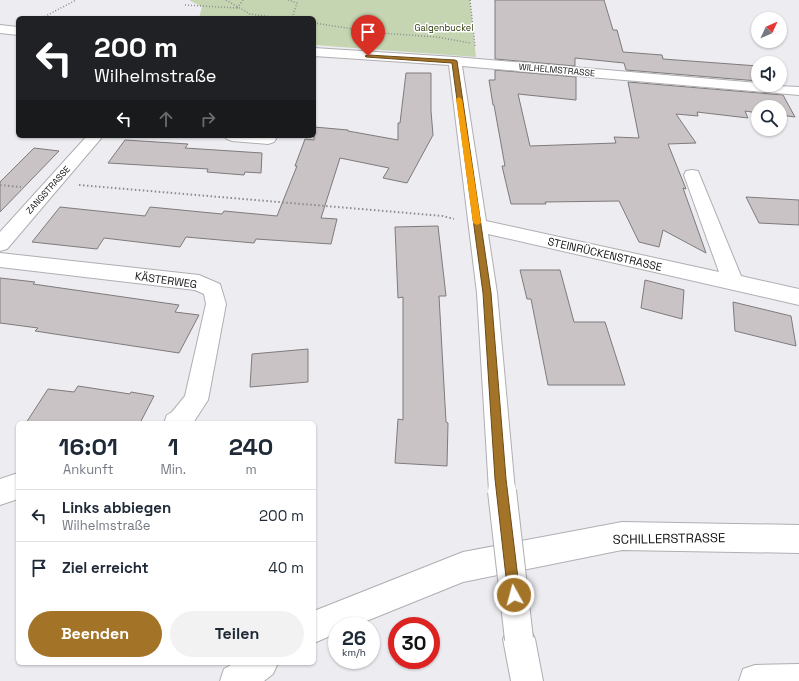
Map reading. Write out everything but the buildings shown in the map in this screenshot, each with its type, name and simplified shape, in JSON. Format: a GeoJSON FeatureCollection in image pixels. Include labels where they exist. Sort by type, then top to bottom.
{"type":"FeatureCollection","features":[{"type":"Feature","properties":{"kind":"street"},"geometry":{"type":"LineString","coordinates":[[0,29],[16,31]]}},
{"type":"Feature","properties":{"kind":"street","name":"WILHELMSTRASSE"},"geometry":{"type":"LineString","coordinates":[[316,52],[455,61],[799,91]]}},
{"type":"Feature","properties":{"kind":"street"},"geometry":{"type":"LineString","coordinates":[[455,61],[487,293],[502,491],[519,639],[527,681]]}},
{"type":"Feature","properties":{"kind":"street","name":"ZANGSTRASSE"},"geometry":{"type":"LineString","coordinates":[[0,244],[93,138]]}},
{"type":"Feature","properties":{"kind":"street"},"geometry":{"type":"LineString","coordinates":[[256,138],[268,139]]}},
{"type":"Feature","properties":{"kind":"street"},"geometry":{"type":"LineString","coordinates":[[692,175],[732,282]]}},
{"type":"Feature","properties":{"kind":"street","name":"STEINRÜCKENSTRASSE"},"geometry":{"type":"LineString","coordinates":[[477,225],[799,298]]}},
{"type":"Feature","properties":{"kind":"street","name":"KÄSTERWEG"},"geometry":{"type":"LineString","coordinates":[[0,260],[199,283],[213,290],[216,304],[196,400],[179,421]]}},
{"type":"Feature","properties":{"kind":"street"},"geometry":{"type":"LineString","coordinates":[[0,492],[16,487]]}},
{"type":"Feature","properties":{"kind":"street","name":"SCHILLERSTRASSE"},"geometry":{"type":"LineString","coordinates":[[316,626],[463,567],[622,536],[799,539]]}},
{"type":"Feature","properties":{"kind":"street"},"geometry":{"type":"LineString","coordinates":[[236,681],[259,665]]}},
{"type":"Feature","properties":{"kind":"street"},"geometry":{"type":"LineString","coordinates":[[755,681],[799,680]]}},
{"type":"Feature","properties":{"kind":"path"},"geometry":{"type":"LineString","coordinates":[[46,16],[76,0]]}},
{"type":"Feature","properties":{"kind":"path"},"geometry":{"type":"LineString","coordinates":[[226,0],[237,8],[250,14],[262,16]]}},
{"type":"Feature","properties":{"kind":"path"},"geometry":{"type":"LineString","coordinates":[[237,8],[243,0]]}},
{"type":"Feature","properties":{"kind":"path"},"geometry":{"type":"LineString","coordinates":[[288,0],[297,3],[293,16]]}},
{"type":"Feature","properties":{"kind":"path"},"geometry":{"type":"LineString","coordinates":[[316,23],[380,33],[437,37],[475,43],[470,0]]}},
{"type":"Feature","properties":{"kind":"path"},"geometry":{"type":"LineString","coordinates":[[185,5],[237,8]]}},
{"type":"Feature","properties":{"kind":"path"},"geometry":{"type":"LineString","coordinates":[[55,183],[443,216],[477,225]]}},
{"type":"Feature","properties":{"kind":"green space","name":"Galgenbuckel"},"geometry":{"type":"Polygon","coordinates":[[[189,0],[470,0],[476,57],[316,45],[316,16],[200,16],[202,7],[189,0]]]}},
{"type":"Feature","properties":{"kind":"slow traffic"},"geometry":{"type":"LineString","coordinates":[[459,99],[477,223]]}},
{"type":"Feature","properties":{"kind":"route"},"geometry":{"type":"LineString","coordinates":[[368,56],[455,61],[462,123],[487,293],[501,479],[514,595]]}}]}
